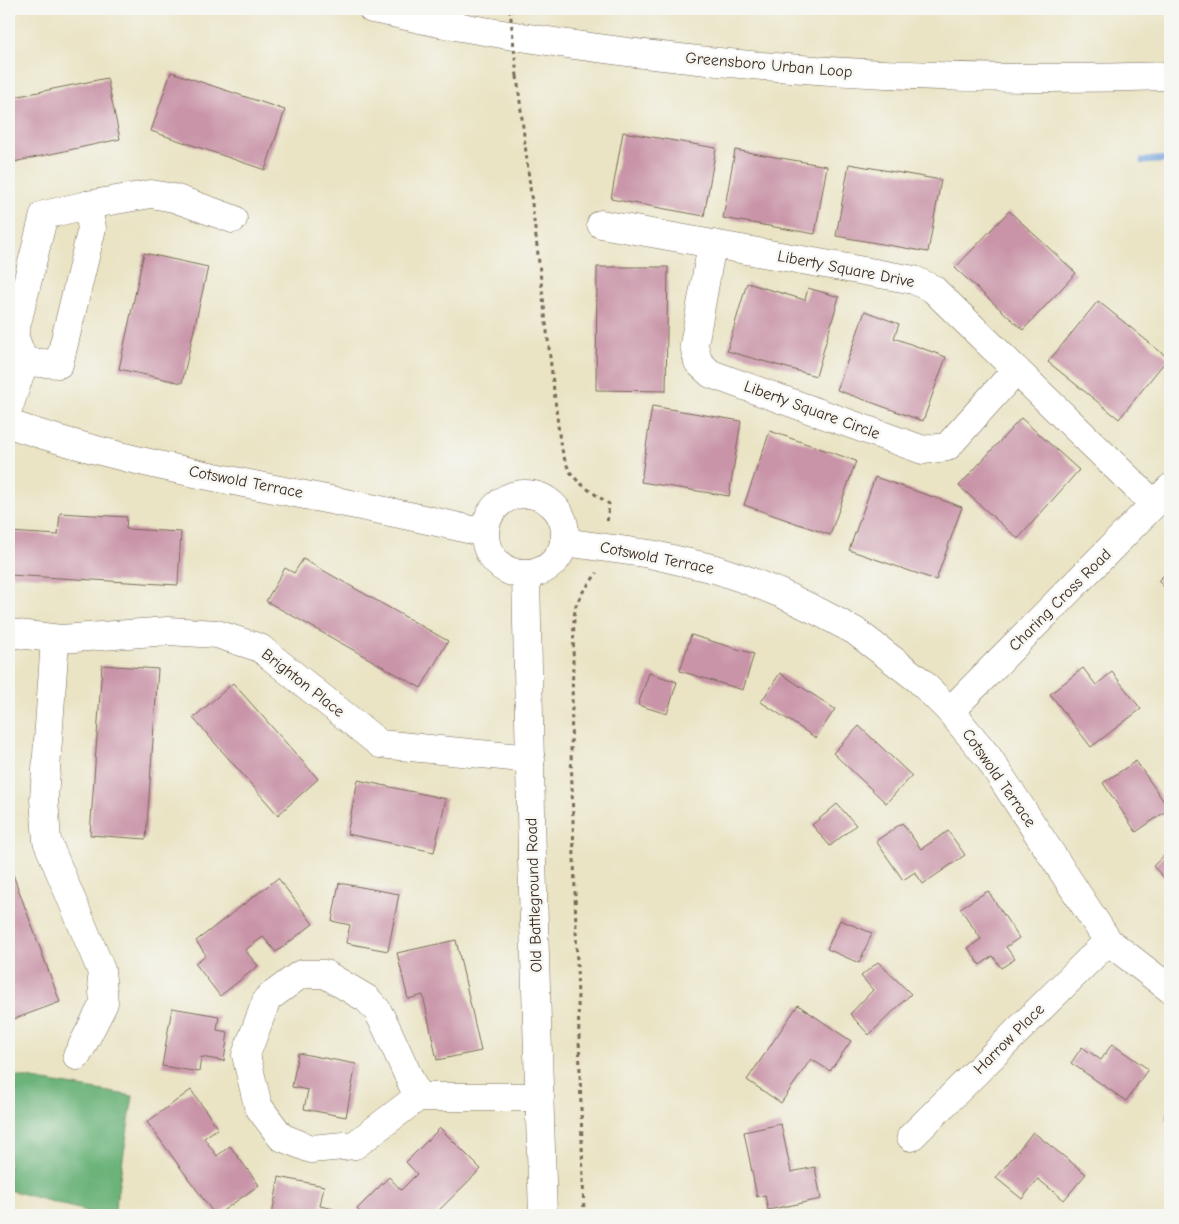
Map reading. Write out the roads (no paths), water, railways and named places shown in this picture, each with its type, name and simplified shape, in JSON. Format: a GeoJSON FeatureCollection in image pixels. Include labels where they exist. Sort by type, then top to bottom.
{"type":"FeatureCollection","features":[{"type":"Feature","properties":{"kind":"main road","name":"Greensboro Urban Loop"},"geometry":{"type":"LineString","coordinates":[[372,9],[455,26],[565,43],[674,57],[785,68],[1007,79],[1170,76]]}},
{"type":"Feature","properties":{"kind":"main road"},"geometry":{"type":"LineString","coordinates":[[9,407],[24,362],[14,336],[44,215],[87,205],[151,194],[174,198],[233,219]]}},
{"type":"Feature","properties":{"kind":"main road"},"geometry":{"type":"LineString","coordinates":[[24,362],[58,364],[92,228],[87,205]]}},
{"type":"Feature","properties":{"kind":"main road","name":"Liberty Square Drive"},"geometry":{"type":"LineString","coordinates":[[601,224],[914,280],[933,288],[1016,370],[1162,496]]}},
{"type":"Feature","properties":{"kind":"main road","name":"Liberty Square Circle"},"geometry":{"type":"LineString","coordinates":[[712,244],[694,344],[698,362],[711,374],[923,450],[947,447],[1016,370]]}},
{"type":"Feature","properties":{"kind":"main road","name":"Cotswold Terrace"},"geometry":{"type":"LineString","coordinates":[[9,424],[50,438],[154,464],[484,533]]}},
{"type":"Feature","properties":{"kind":"main road"},"geometry":{"type":"LineString","coordinates":[[516,495],[529,495],[542,498],[553,505],[565,528],[564,542],[560,554],[551,565],[539,572],[526,575],[501,567],[492,558],[486,546],[484,533],[487,520],[494,509],[504,500],[516,495]]}},
{"type":"Feature","properties":{"kind":"main road","name":"Charing Cross Road"},"geometry":{"type":"LineString","coordinates":[[950,712],[1162,496]]}},
{"type":"Feature","properties":{"kind":"main road","name":"Cotswold Terrace"},"geometry":{"type":"LineString","coordinates":[[564,542],[650,554],[715,569],[803,603],[855,631],[919,680],[950,712],[988,757],[1108,941],[1170,990]]}},
{"type":"Feature","properties":{"kind":"main road","name":"Old Battleground Road"},"geometry":{"type":"LineString","coordinates":[[526,575],[532,859],[543,1215]]}},
{"type":"Feature","properties":{"kind":"main road","name":"Brighton Place"},"geometry":{"type":"LineString","coordinates":[[9,633],[61,640],[168,631],[218,634],[260,648],[380,744],[531,759]]}},
{"type":"Feature","properties":{"kind":"main road"},"geometry":{"type":"LineString","coordinates":[[55,639],[44,799],[47,841],[101,970],[104,1003],[77,1056]]}},
{"type":"Feature","properties":{"kind":"main road","name":"Harrow Place"},"geometry":{"type":"LineString","coordinates":[[911,1137],[1108,941]]}},
{"type":"Feature","properties":{"kind":"main road"},"geometry":{"type":"LineString","coordinates":[[418,1097],[386,1027],[377,1010],[367,998],[326,974],[301,974],[267,998],[246,1055],[258,1106],[281,1137],[311,1149],[355,1145],[418,1097],[540,1096]]}},
{"type":"Feature","properties":{"kind":"waterway"},"geometry":{"type":"LineString","coordinates":[[1143,161],[1170,159]]}}]}
